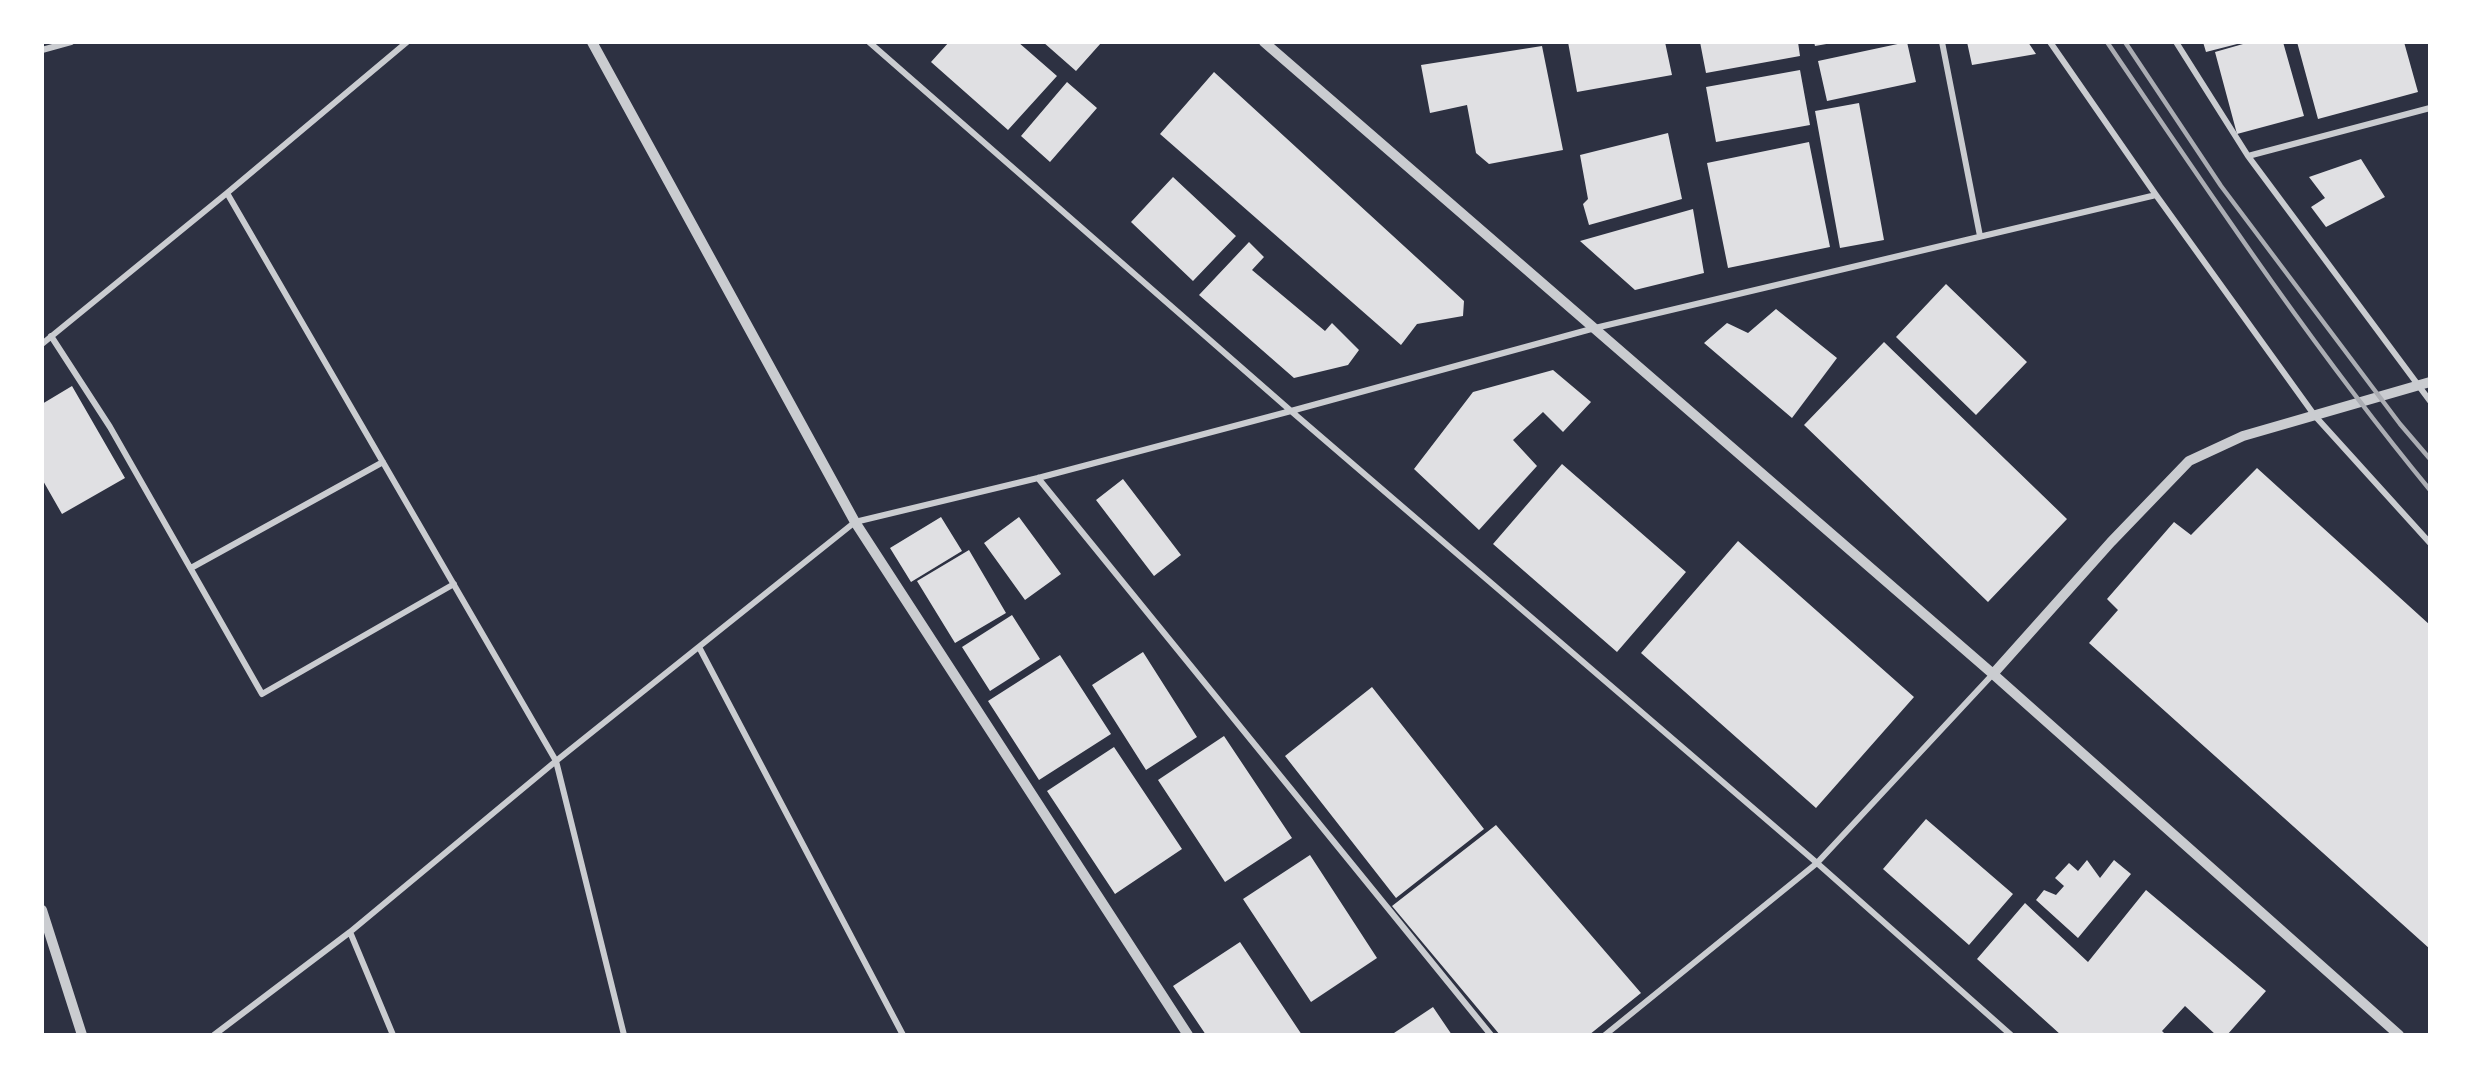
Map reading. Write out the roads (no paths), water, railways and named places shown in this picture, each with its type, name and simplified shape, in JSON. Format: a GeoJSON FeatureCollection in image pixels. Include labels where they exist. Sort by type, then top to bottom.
{"type":"FeatureCollection","features":[{"type":"Feature","properties":{"kind":"street"},"geometry":{"type":"LineString","coordinates":[[42,50],[71,42]]}},
{"type":"Feature","properties":{"kind":"street"},"geometry":{"type":"LineString","coordinates":[[592,42],[855,522],[1188,1035]]}},
{"type":"Feature","properties":{"kind":"street"},"geometry":{"type":"LineString","coordinates":[[868,42],[1291,411],[1817,863],[2011,1035]]}},
{"type":"Feature","properties":{"kind":"street"},"geometry":{"type":"LineString","coordinates":[[1264,42],[1992,674],[2399,1035]]}},
{"type":"Feature","properties":{"kind":"street"},"geometry":{"type":"LineString","coordinates":[[1942,42],[1980,236]]}},
{"type":"Feature","properties":{"kind":"street"},"geometry":{"type":"LineString","coordinates":[[2050,42],[2156,195],[2315,416],[2430,543]]}},
{"type":"Feature","properties":{"kind":"street"},"geometry":{"type":"LineString","coordinates":[[2176,42],[2248,156],[2430,401]]}},
{"type":"Feature","properties":{"kind":"street"},"geometry":{"type":"LineString","coordinates":[[42,344],[227,193],[403,43]]}},
{"type":"Feature","properties":{"kind":"street"},"geometry":{"type":"LineString","coordinates":[[2248,156],[2430,108]]}},
{"type":"Feature","properties":{"kind":"street"},"geometry":{"type":"LineString","coordinates":[[227,193],[556,761],[624,1035]]}},
{"type":"Feature","properties":{"kind":"street"},"geometry":{"type":"LineString","coordinates":[[214,1035],[350,932],[556,761],[855,522],[1038,478],[1595,328],[2156,195]]}},
{"type":"Feature","properties":{"kind":"street"},"geometry":{"type":"LineString","coordinates":[[51,336],[110,427],[262,694],[454,584]]}},
{"type":"Feature","properties":{"kind":"street"},"geometry":{"type":"LineString","coordinates":[[1605,1035],[1817,863],[2189,460],[2243,436],[2430,382]]}},
{"type":"Feature","properties":{"kind":"street"},"geometry":{"type":"LineString","coordinates":[[191,568],[383,462]]}},
{"type":"Feature","properties":{"kind":"street"},"geometry":{"type":"LineString","coordinates":[[1038,478],[1491,1035]]}},
{"type":"Feature","properties":{"kind":"street"},"geometry":{"type":"LineString","coordinates":[[699,647],[903,1035]]}},
{"type":"Feature","properties":{"kind":"street"},"geometry":{"type":"LineString","coordinates":[[42,910],[82,1035]]}},
{"type":"Feature","properties":{"kind":"street"},"geometry":{"type":"LineString","coordinates":[[350,932],[393,1035]]}},
{"type":"Feature","properties":{"kind":"railway"},"geometry":{"type":"LineString","coordinates":[[2107,42],[2304,326],[2430,490]]}},
{"type":"Feature","properties":{"kind":"railway"},"geometry":{"type":"LineString","coordinates":[[2125,42],[2221,186],[2400,424],[2430,459]]}}]}
